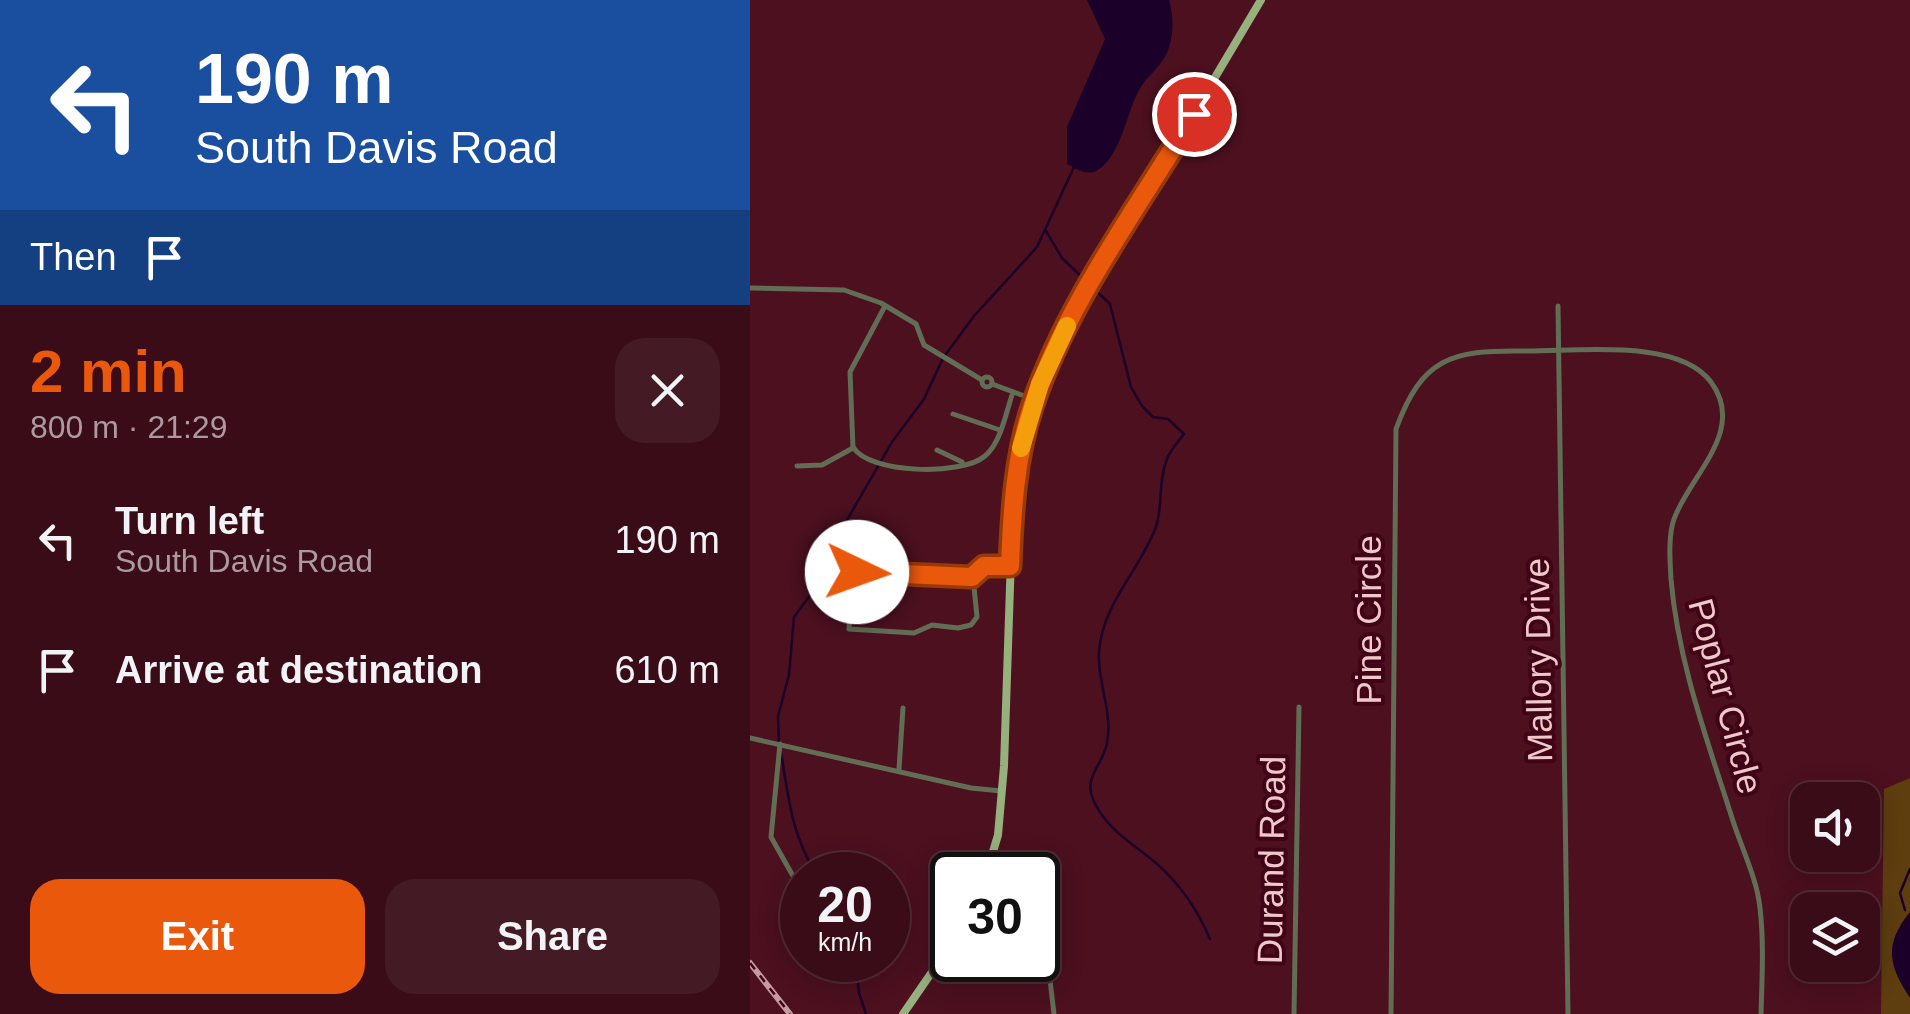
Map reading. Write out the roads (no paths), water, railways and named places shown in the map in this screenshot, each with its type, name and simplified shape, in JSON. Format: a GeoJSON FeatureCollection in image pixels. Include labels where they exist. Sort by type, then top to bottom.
{"type":"FeatureCollection","features":[{"type":"Feature","properties":{"kind":"main road"},"geometry":{"type":"LineString","coordinates":[[993,852],[1002,791],[1010,566],[1019,456],[1035,400],[1072,318],[1261,0]]}},
{"type":"Feature","properties":{"kind":"main road"},"geometry":{"type":"LineString","coordinates":[[903,1014],[930,975]]}},
{"type":"Feature","properties":{"kind":"street"},"geometry":{"type":"LineString","coordinates":[[750,288],[844,290],[885,306],[916,324],[924,345],[982,380],[986,387],[992,384],[1035,400]]}},
{"type":"Feature","properties":{"kind":"street"},"geometry":{"type":"LineString","coordinates":[[885,306],[850,372],[853,448],[868,463],[934,468],[965,464],[987,455],[1013,392]]}},
{"type":"Feature","properties":{"kind":"street","name":"Mallory Drive"},"geometry":{"type":"LineString","coordinates":[[1558,306],[1568,1014]]}},
{"type":"Feature","properties":{"kind":"street","name":"Poplar Circle"},"geometry":{"type":"LineString","coordinates":[[1560,354],[1607,350],[1679,358],[1710,380],[1720,402],[1723,418],[1718,442],[1673,520],[1671,579],[1698,713],[1760,906],[1761,1014]]}},
{"type":"Feature","properties":{"kind":"street","name":"Pine Circle"},"geometry":{"type":"LineString","coordinates":[[1390,1014],[1396,429],[1416,382],[1432,368],[1476,352],[1560,354]]}},
{"type":"Feature","properties":{"kind":"street"},"geometry":{"type":"LineString","coordinates":[[953,414],[1000,430]]}},
{"type":"Feature","properties":{"kind":"street"},"geometry":{"type":"LineString","coordinates":[[797,466],[822,465],[853,448]]}},
{"type":"Feature","properties":{"kind":"street"},"geometry":{"type":"LineString","coordinates":[[937,450],[965,464]]}},
{"type":"Feature","properties":{"kind":"street"},"geometry":{"type":"LineString","coordinates":[[972,577],[976,617],[970,624],[958,628],[932,626],[914,633],[849,629],[853,572],[972,577],[984,566],[1010,566]]}},
{"type":"Feature","properties":{"kind":"street","name":"Durand Road"},"geometry":{"type":"LineString","coordinates":[[1294,1014],[1300,707]]}},
{"type":"Feature","properties":{"kind":"street"},"geometry":{"type":"LineString","coordinates":[[899,769],[902,708]]}},
{"type":"Feature","properties":{"kind":"street"},"geometry":{"type":"LineString","coordinates":[[750,738],[972,788],[1002,791]]}},
{"type":"Feature","properties":{"kind":"street"},"geometry":{"type":"LineString","coordinates":[[780,744],[771,837],[780,853]]}},
{"type":"Feature","properties":{"kind":"street"},"geometry":{"type":"LineString","coordinates":[[1050,982],[1054,1014]]}},
{"type":"Feature","properties":{"kind":"waterway"},"geometry":{"type":"LineString","coordinates":[[779,745],[778,716],[789,675],[794,617],[820,582],[836,539],[892,442],[924,399],[943,358],[974,316],[1037,247],[1074,167]]}},
{"type":"Feature","properties":{"kind":"waterway"},"geometry":{"type":"LineString","coordinates":[[1046,231],[1062,258],[1110,304],[1131,387],[1142,406],[1153,417],[1168,419],[1184,434],[1164,467],[1156,527],[1114,603],[1102,635],[1099,663],[1108,731],[1091,791],[1098,810],[1112,827],[1181,889],[1210,939]]}},
{"type":"Feature","properties":{"kind":"waterway"},"geometry":{"type":"LineString","coordinates":[[781,753],[789,802],[805,852]]}},
{"type":"Feature","properties":{"kind":"waterway"},"geometry":{"type":"LineString","coordinates":[[1905,910],[1900,893],[1910,869]]}},
{"type":"Feature","properties":{"kind":"waterway"},"geometry":{"type":"LineString","coordinates":[[858,982],[866,1014]]}},
{"type":"Feature","properties":{"kind":"railway"},"geometry":{"type":"LineString","coordinates":[[750,963],[790,1014]]}}]}
